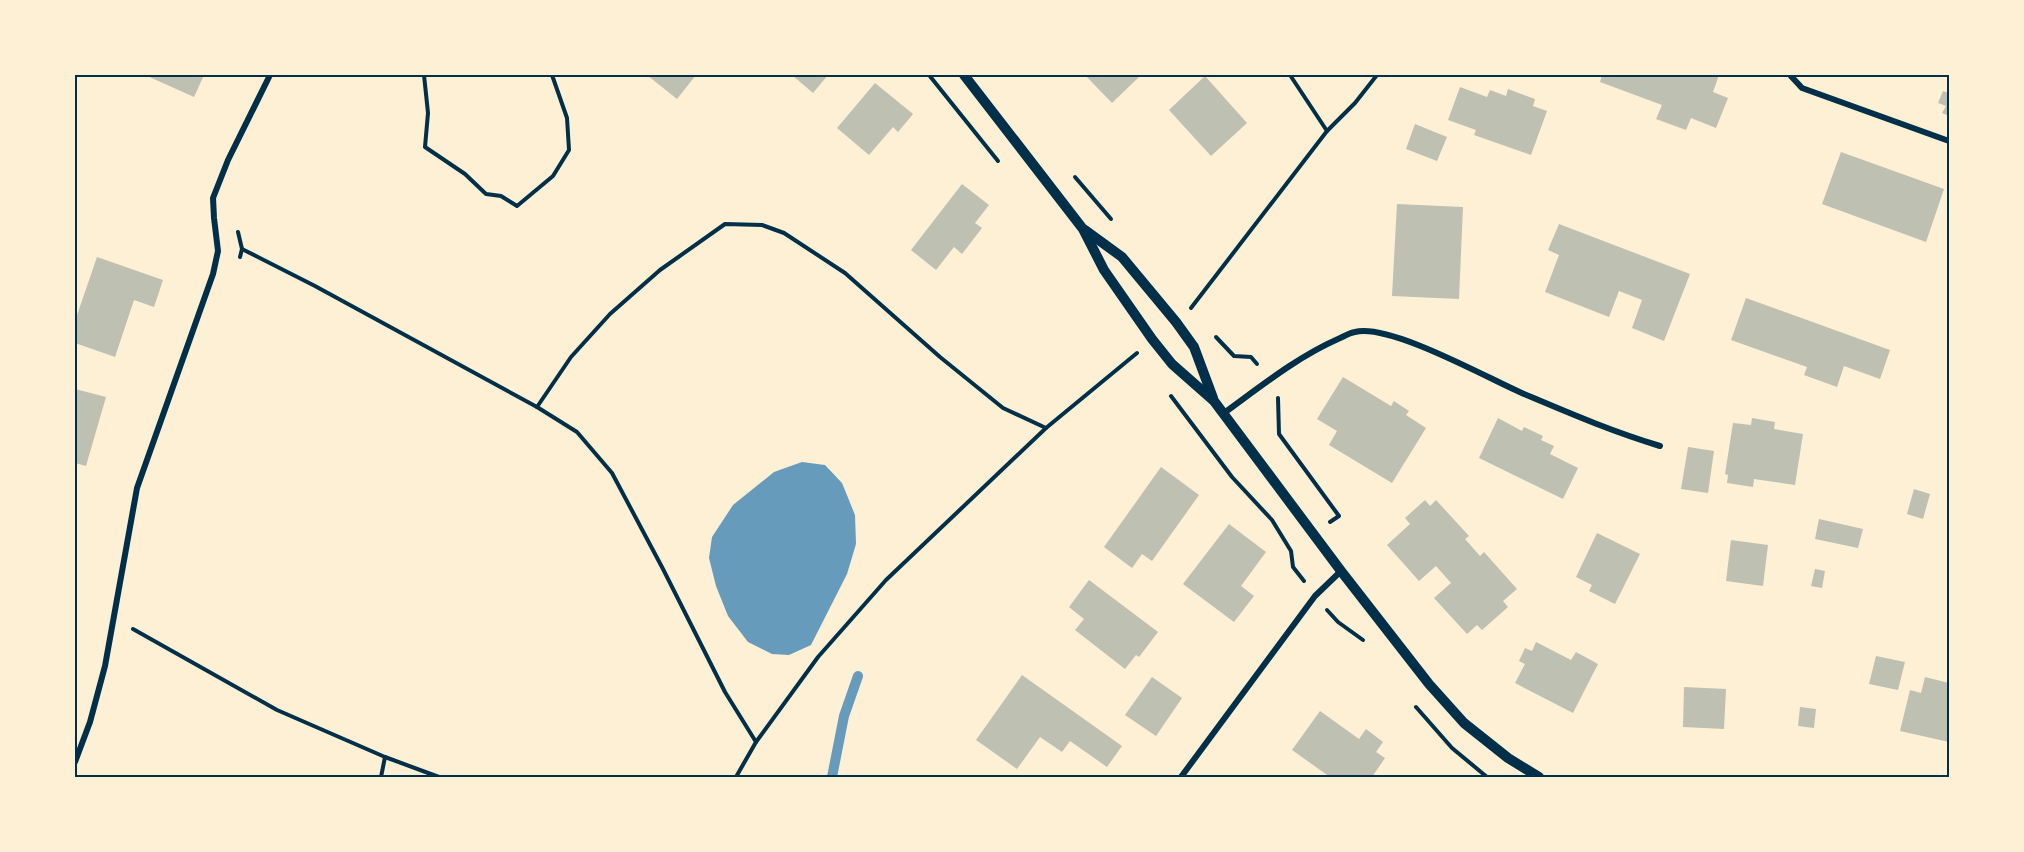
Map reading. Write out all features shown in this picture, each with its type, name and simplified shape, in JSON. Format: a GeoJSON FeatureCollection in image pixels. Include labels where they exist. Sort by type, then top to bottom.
{"type":"FeatureCollection","features":[{"type":"Feature","properties":{"kind":"street"},"geometry":{"type":"LineString","coordinates":[[75,762],[90,722],[105,666],[137,488],[213,274],[219,251],[213,198],[228,160],[270,75]]}},
{"type":"Feature","properties":{"kind":"street"},"geometry":{"type":"LineString","coordinates":[[964,75],[1083,228],[1104,270],[1152,339],[1172,364],[1214,401],[1224,413],[1341,572],[1429,684],[1464,723],[1508,758],[1539,777]]}},
{"type":"Feature","properties":{"kind":"street"},"geometry":{"type":"LineString","coordinates":[[1790,75],[1802,88],[1949,141]]}},
{"type":"Feature","properties":{"kind":"street"},"geometry":{"type":"LineString","coordinates":[[1083,228],[1122,257],[1176,322],[1194,347],[1214,401]]}},
{"type":"Feature","properties":{"kind":"street"},"geometry":{"type":"LineString","coordinates":[[1224,413],[1322,346],[1356,331],[1387,334],[1433,351],[1522,393],[1619,434],[1660,446]]}},
{"type":"Feature","properties":{"kind":"street"},"geometry":{"type":"LineString","coordinates":[[1181,777],[1315,596],[1341,572]]}},
{"type":"Feature","properties":{"kind":"path"},"geometry":{"type":"LineString","coordinates":[[424,75],[428,112],[425,147],[465,174],[486,194],[501,196],[517,206],[553,176],[569,150],[567,118],[552,75]]}},
{"type":"Feature","properties":{"kind":"path"},"geometry":{"type":"LineString","coordinates":[[929,75],[999,162]]}},
{"type":"Feature","properties":{"kind":"path"},"geometry":{"type":"LineString","coordinates":[[1290,75],[1327,131]]}},
{"type":"Feature","properties":{"kind":"path"},"geometry":{"type":"LineString","coordinates":[[1190,310],[1327,131],[1355,103],[1377,75]]}},
{"type":"Feature","properties":{"kind":"path"},"geometry":{"type":"LineString","coordinates":[[537,407],[571,357],[610,314],[660,270],[692,245],[725,224],[762,225],[784,234],[845,273],[1002,408],[1046,428]]}},
{"type":"Feature","properties":{"kind":"path"},"geometry":{"type":"LineString","coordinates":[[236,225],[242,249],[238,265]]}},
{"type":"Feature","properties":{"kind":"path"},"geometry":{"type":"LineString","coordinates":[[242,249],[315,286],[537,407],[577,432],[612,473],[724,692],[756,742]]}},
{"type":"Feature","properties":{"kind":"path"},"geometry":{"type":"LineString","coordinates":[[736,777],[756,742],[818,657],[886,580],[1046,428],[1138,352],[1145,361]]}},
{"type":"Feature","properties":{"kind":"path"},"geometry":{"type":"LineString","coordinates":[[1166,389],[1194,426]]}},
{"type":"Feature","properties":{"kind":"path"},"geometry":{"type":"LineString","coordinates":[[129,639],[133,618]]}},
{"type":"Feature","properties":{"kind":"path"},"geometry":{"type":"LineString","coordinates":[[132,629],[277,710],[385,757],[440,777]]}},
{"type":"Feature","properties":{"kind":"path"},"geometry":{"type":"LineString","coordinates":[[381,777],[385,757]]}},
{"type":"Feature","properties":{"kind":"path"},"geometry":{"type":"LineString","coordinates":[[426,777],[432,774]]}},
{"type":"Feature","properties":{"kind":"water"},"geometry":{"type":"Polygon","coordinates":[[[802,462],[825,465],[842,483],[855,515],[856,544],[847,574],[811,645],[789,655],[772,654],[748,642],[728,616],[716,586],[709,558],[712,537],[733,505],[774,472],[802,462]]]}},
{"type":"Feature","properties":{"kind":"building"},"geometry":{"type":"Polygon","coordinates":[[[145,75],[204,75],[194,97],[145,75]]]}},
{"type":"Feature","properties":{"kind":"building"},"geometry":{"type":"Polygon","coordinates":[[[647,75],[696,75],[677,99],[647,75]]]}},
{"type":"Feature","properties":{"kind":"building"},"geometry":{"type":"Polygon","coordinates":[[[792,75],[828,75],[813,93],[792,75]]]}},
{"type":"Feature","properties":{"kind":"building"},"geometry":{"type":"Polygon","coordinates":[[[1085,75],[1141,75],[1112,103],[1085,75]]]}},
{"type":"Feature","properties":{"kind":"building"},"geometry":{"type":"Polygon","coordinates":[[[1602,75],[1719,75],[1713,92],[1728,98],[1716,128],[1691,118],[1686,130],[1656,119],[1662,105],[1600,82],[1602,75]]]}},
{"type":"Feature","properties":{"kind":"building"},"geometry":{"type":"Polygon","coordinates":[[[1205,76],[1247,123],[1211,156],[1169,110],[1205,76]]]}},
{"type":"Feature","properties":{"kind":"building"},"geometry":{"type":"Polygon","coordinates":[[[875,83],[913,114],[898,132],[893,127],[869,155],[837,128],[875,83]]]}},
{"type":"Feature","properties":{"kind":"building"},"geometry":{"type":"Polygon","coordinates":[[[1460,87],[1487,97],[1490,90],[1506,96],[1508,89],[1535,99],[1533,106],[1547,111],[1531,155],[1474,135],[1476,130],[1448,120],[1460,87]]]}},
{"type":"Feature","properties":{"kind":"building"},"geometry":{"type":"Polygon","coordinates":[[[1943,91],[1949,93],[1949,116],[1942,113],[1946,106],[1938,103],[1943,91]]]}},
{"type":"Feature","properties":{"kind":"building"},"geometry":{"type":"Polygon","coordinates":[[[1415,124],[1447,137],[1437,161],[1406,149],[1415,124]]]}},
{"type":"Feature","properties":{"kind":"building"},"geometry":{"type":"Polygon","coordinates":[[[1841,152],[1944,189],[1926,242],[1822,204],[1841,152]]]}},
{"type":"Feature","properties":{"kind":"building"},"geometry":{"type":"Polygon","coordinates":[[[962,184],[989,205],[975,223],[982,228],[962,254],[954,247],[936,270],[911,250],[962,184]]]}},
{"type":"Feature","properties":{"kind":"building"},"geometry":{"type":"Polygon","coordinates":[[[1397,204],[1463,207],[1459,299],[1392,296],[1397,204]]]}},
{"type":"Feature","properties":{"kind":"building"},"geometry":{"type":"Polygon","coordinates":[[[1559,224],[1690,274],[1664,341],[1632,328],[1642,300],[1619,291],[1609,317],[1545,292],[1559,255],[1548,250],[1559,224]]]}},
{"type":"Feature","properties":{"kind":"building"},"geometry":{"type":"Polygon","coordinates":[[[97,257],[163,280],[154,307],[134,300],[115,357],[75,343],[75,321],[97,257]]]}},
{"type":"Feature","properties":{"kind":"building"},"geometry":{"type":"Polygon","coordinates":[[[1746,298],[1890,350],[1880,379],[1844,366],[1837,387],[1804,375],[1807,367],[1731,340],[1746,298]]]}},
{"type":"Feature","properties":{"kind":"building"},"geometry":{"type":"Polygon","coordinates":[[[1343,377],[1391,406],[1394,401],[1409,411],[1406,415],[1426,428],[1392,483],[1329,445],[1337,431],[1317,419],[1343,377]]]}},
{"type":"Feature","properties":{"kind":"building"},"geometry":{"type":"Polygon","coordinates":[[[75,389],[106,397],[86,466],[75,463],[75,389]]]}},
{"type":"Feature","properties":{"kind":"building"},"geometry":{"type":"Polygon","coordinates":[[[1498,418],[1522,431],[1524,427],[1543,436],[1541,440],[1554,446],[1550,454],[1578,468],[1563,499],[1479,458],[1498,418]]]}},
{"type":"Feature","properties":{"kind":"building"},"geometry":{"type":"Polygon","coordinates":[[[1752,418],[1775,422],[1774,429],[1803,434],[1795,485],[1754,479],[1753,487],[1727,483],[1728,475],[1725,474],[1733,423],[1751,425],[1752,418]]]}},
{"type":"Feature","properties":{"kind":"building"},"geometry":{"type":"Polygon","coordinates":[[[1688,447],[1714,451],[1708,493],[1681,489],[1688,447]]]}},
{"type":"Feature","properties":{"kind":"building"},"geometry":{"type":"Polygon","coordinates":[[[1161,467],[1199,495],[1152,561],[1142,554],[1132,568],[1104,547],[1161,467]]]}},
{"type":"Feature","properties":{"kind":"building"},"geometry":{"type":"Polygon","coordinates":[[[1914,489],[1930,494],[1923,519],[1907,514],[1914,489]]]}},
{"type":"Feature","properties":{"kind":"building"},"geometry":{"type":"Polygon","coordinates":[[[1425,500],[1430,506],[1436,500],[1469,536],[1465,539],[1480,556],[1484,552],[1517,589],[1503,601],[1508,607],[1482,630],[1477,625],[1467,634],[1434,598],[1451,583],[1436,566],[1419,581],[1387,545],[1410,524],[1405,518],[1425,500]]]}},
{"type":"Feature","properties":{"kind":"building"},"geometry":{"type":"Polygon","coordinates":[[[1819,519],[1863,529],[1858,548],[1815,539],[1819,519]]]}},
{"type":"Feature","properties":{"kind":"building"},"geometry":{"type":"Polygon","coordinates":[[[1229,524],[1266,552],[1241,586],[1254,596],[1234,622],[1183,584],[1229,524]]]}},
{"type":"Feature","properties":{"kind":"building"},"geometry":{"type":"Polygon","coordinates":[[[1597,533],[1640,554],[1615,604],[1589,591],[1592,585],[1576,577],[1597,533]]]}},
{"type":"Feature","properties":{"kind":"building"},"geometry":{"type":"Polygon","coordinates":[[[1731,540],[1768,545],[1763,586],[1726,581],[1731,540]]]}},
{"type":"Feature","properties":{"kind":"building"},"geometry":{"type":"Polygon","coordinates":[[[1815,569],[1825,571],[1822,588],[1811,586],[1815,569]]]}},
{"type":"Feature","properties":{"kind":"building"},"geometry":{"type":"Polygon","coordinates":[[[1089,580],[1158,632],[1139,657],[1136,655],[1125,669],[1075,630],[1084,619],[1069,607],[1089,580]]]}},
{"type":"Feature","properties":{"kind":"building"},"geometry":{"type":"Polygon","coordinates":[[[1536,642],[1571,660],[1576,652],[1598,664],[1573,713],[1515,683],[1525,664],[1519,661],[1525,648],[1532,651],[1536,642]]]}},
{"type":"Feature","properties":{"kind":"building"},"geometry":{"type":"Polygon","coordinates":[[[1876,656],[1905,662],[1898,690],[1869,684],[1876,656]]]}},
{"type":"Feature","properties":{"kind":"building"},"geometry":{"type":"Polygon","coordinates":[[[1022,675],[1122,746],[1107,767],[1070,741],[1062,752],[1040,737],[1017,769],[976,740],[1022,675]]]}},
{"type":"Feature","properties":{"kind":"building"},"geometry":{"type":"Polygon","coordinates":[[[1152,677],[1182,698],[1156,736],[1125,715],[1152,677]]]}},
{"type":"Feature","properties":{"kind":"building"},"geometry":{"type":"Polygon","coordinates":[[[1925,677],[1949,683],[1949,742],[1900,731],[1910,690],[1921,693],[1925,677]]]}},
{"type":"Feature","properties":{"kind":"building"},"geometry":{"type":"Polygon","coordinates":[[[1684,687],[1726,689],[1724,729],[1683,727],[1684,687]]]}},
{"type":"Feature","properties":{"kind":"building"},"geometry":{"type":"Polygon","coordinates":[[[1800,707],[1816,709],[1814,728],[1798,726],[1800,707]]]}},
{"type":"Feature","properties":{"kind":"building"},"geometry":{"type":"Polygon","coordinates":[[[1320,711],[1359,739],[1366,729],[1383,742],[1376,752],[1385,758],[1372,777],[1330,777],[1292,750],[1320,711]]]}},
{"type":"Feature","properties":{"kind":"waterway"},"geometry":{"type":"LineString","coordinates":[[832,777],[844,716],[858,676]]}}]}
